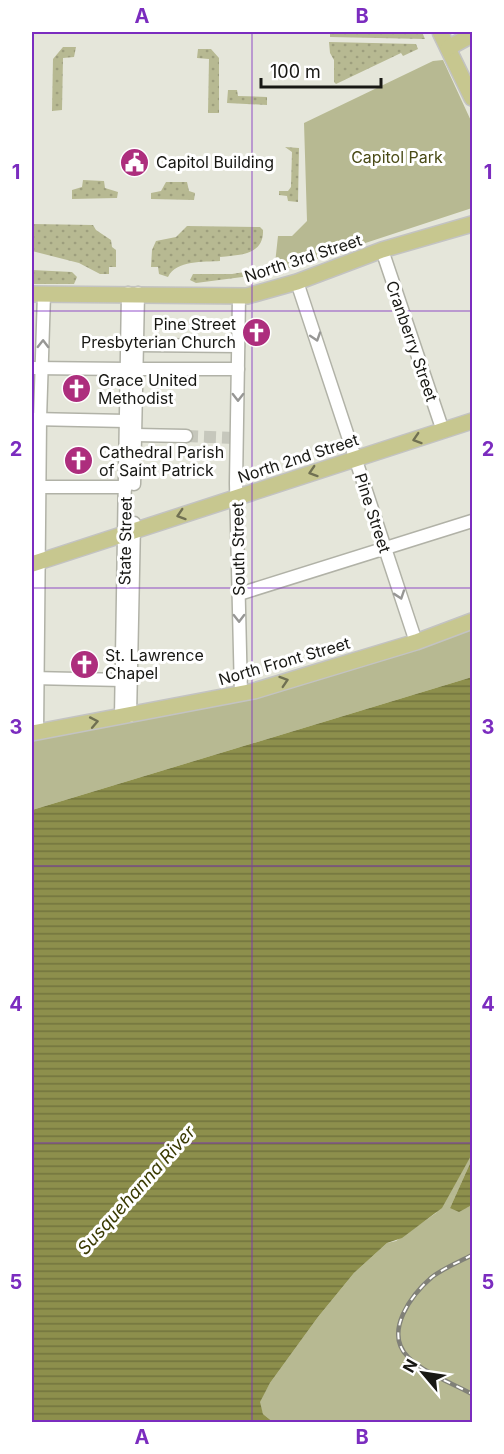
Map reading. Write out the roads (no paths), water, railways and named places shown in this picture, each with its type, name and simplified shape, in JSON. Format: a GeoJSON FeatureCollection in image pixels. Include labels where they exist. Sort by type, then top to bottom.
{"type":"FeatureCollection","features":[{"type":"Feature","properties":{"kind":"main road"},"geometry":{"type":"LineString","coordinates":[[440,32],[472,98]]}},
{"type":"Feature","properties":{"kind":"main road"},"geometry":{"type":"LineString","coordinates":[[448,48],[472,35]]}},
{"type":"Feature","properties":{"kind":"main road","name":"North 3rd Street"},"geometry":{"type":"LineString","coordinates":[[38,294],[133,293],[239,297],[297,282],[382,250],[471,228]]}},
{"type":"Feature","properties":{"kind":"main road","name":"North 2nd Street"},"geometry":{"type":"LineString","coordinates":[[35,563],[472,421]]}},
{"type":"Feature","properties":{"kind":"main road","name":"North Front Street"},"geometry":{"type":"LineString","coordinates":[[34,733],[241,694],[416,642],[472,621]]}},
{"type":"Feature","properties":{"kind":"street","name":"Cranberry Street"},"geometry":{"type":"LineString","coordinates":[[382,250],[443,431]]}},
{"type":"Feature","properties":{"kind":"street","name":"Pine Street"},"geometry":{"type":"LineString","coordinates":[[297,282],[416,642]]}},
{"type":"Feature","properties":{"kind":"street","name":"State Street"},"geometry":{"type":"LineString","coordinates":[[125,717],[130,532],[126,487],[126,421],[137,345],[133,293]]}},
{"type":"Feature","properties":{"kind":"street","name":"State Street"},"geometry":{"type":"LineString","coordinates":[[125,717],[123,680],[135,435],[132,369],[133,293]]}},
{"type":"Feature","properties":{"kind":"street"},"geometry":{"type":"LineString","coordinates":[[34,733],[38,294]]}},
{"type":"Feature","properties":{"kind":"street","name":"South Street"},"geometry":{"type":"LineString","coordinates":[[239,297],[237,496],[241,694]]}},
{"type":"Feature","properties":{"kind":"street"},"geometry":{"type":"LineString","coordinates":[[137,345],[238,346]]}},
{"type":"Feature","properties":{"kind":"street"},"geometry":{"type":"LineString","coordinates":[[37,368],[238,369]]}},
{"type":"Feature","properties":{"kind":"street"},"geometry":{"type":"LineString","coordinates":[[36,419],[126,421]]}},
{"type":"Feature","properties":{"kind":"street"},"geometry":{"type":"LineString","coordinates":[[135,435],[186,436]]}},
{"type":"Feature","properties":{"kind":"street"},"geometry":{"type":"LineString","coordinates":[[35,487],[126,487]]}},
{"type":"Feature","properties":{"kind":"street"},"geometry":{"type":"LineString","coordinates":[[238,594],[472,522]]}},
{"type":"Feature","properties":{"kind":"street"},"geometry":{"type":"LineString","coordinates":[[34,678],[123,680]]}},
{"type":"Feature","properties":{"kind":"water","name":"Susquehanna River"},"geometry":{"type":"Polygon","coordinates":[[[472,677],[472,1154],[442,1208],[402,1238],[387,1243],[354,1273],[318,1317],[270,1383],[260,1402],[263,1414],[273,1422],[32,1422],[32,810],[472,677]]]}},
{"type":"Feature","properties":{"kind":"water"},"geometry":{"type":"Polygon","coordinates":[[[472,1159],[472,1205],[459,1212],[450,1208],[472,1159]]]}},
{"type":"Feature","properties":{"kind":"tunnel"},"geometry":{"type":"LineString","coordinates":[[186,436],[237,438]]}},
{"type":"Feature","properties":{"kind":"railway"},"geometry":{"type":"LineString","coordinates":[[472,1255],[441,1271],[424,1284],[403,1314],[398,1336],[401,1347],[415,1363],[472,1394]]}},
{"type":"Feature","properties":{"kind":"place","name":"Capitol Building"},"geometry":{"type":"Point","coordinates":[135,162]}},
{"type":"Feature","properties":{"kind":"place","name":"Pine Street Presbyterian Church"},"geometry":{"type":"Point","coordinates":[257,333]}},
{"type":"Feature","properties":{"kind":"place","name":"Grace United Methodist"},"geometry":{"type":"Point","coordinates":[77,389]}},
{"type":"Feature","properties":{"kind":"place","name":"Cathedral Parish of Saint Patrick"},"geometry":{"type":"Point","coordinates":[78,461]}},
{"type":"Feature","properties":{"kind":"place","name":"St. Lawrence Chapel"},"geometry":{"type":"Point","coordinates":[84,664]}},
{"type":"Feature","properties":{"kind":"park label","name":"Capitol Park"},"geometry":{"type":"Point","coordinates":[397,157]}}]}
